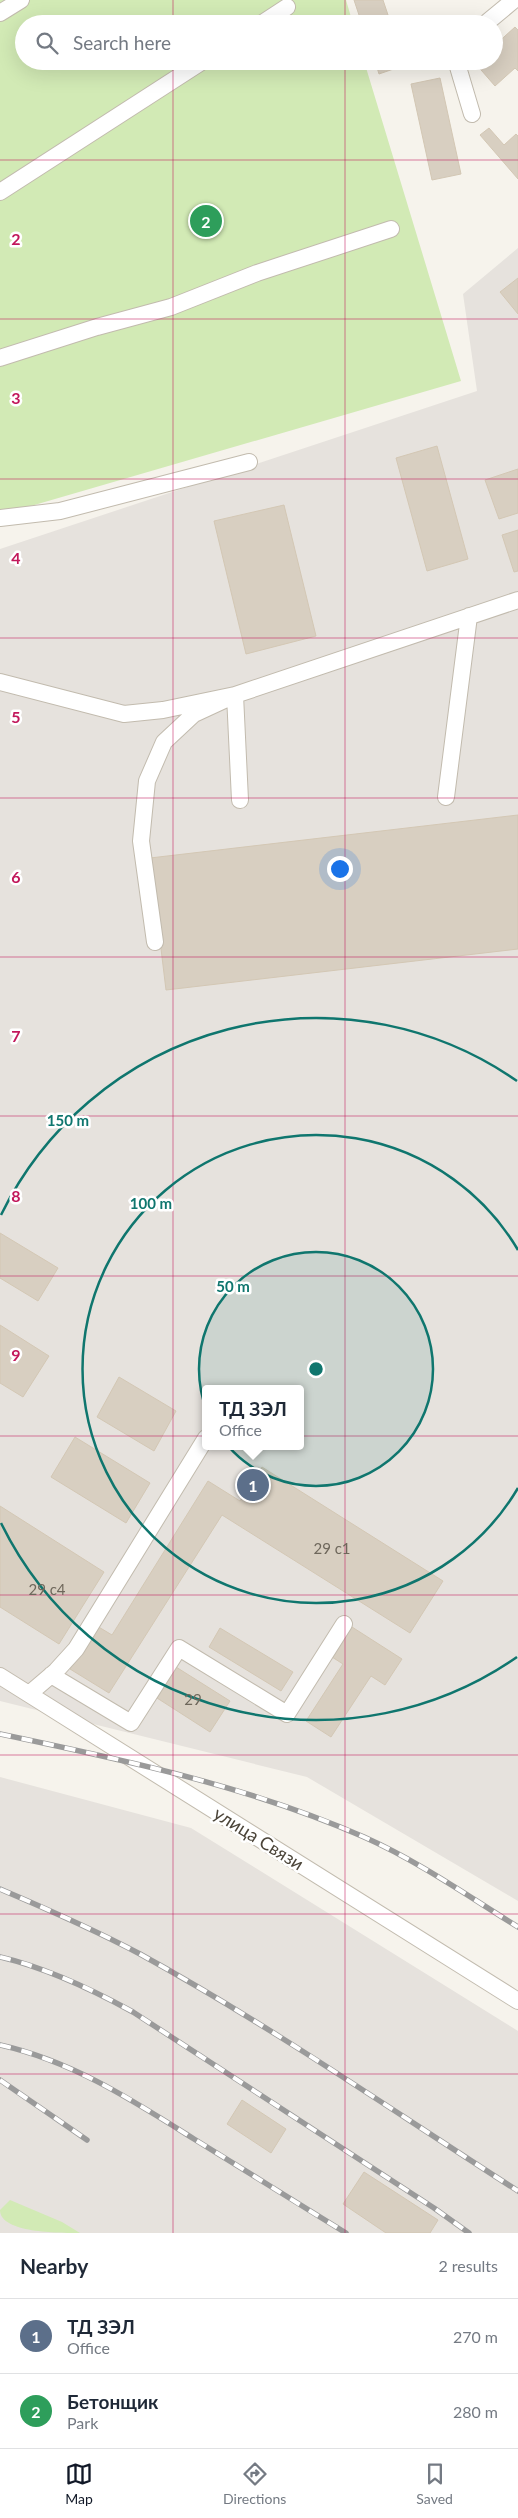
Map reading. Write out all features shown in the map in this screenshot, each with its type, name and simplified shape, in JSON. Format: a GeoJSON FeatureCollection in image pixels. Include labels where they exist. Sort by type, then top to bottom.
{"type":"FeatureCollection","features":[{"type":"Feature","properties":{"kind":"street"},"geometry":{"type":"LineString","coordinates":[[0,13],[21,0]]}},
{"type":"Feature","properties":{"kind":"street"},"geometry":{"type":"LineString","coordinates":[[496,15],[514,0]]}},
{"type":"Feature","properties":{"kind":"street"},"geometry":{"type":"LineString","coordinates":[[275,15],[287,7]]}},
{"type":"Feature","properties":{"kind":"street"},"geometry":{"type":"LineString","coordinates":[[0,192],[189,70]]}},
{"type":"Feature","properties":{"kind":"street"},"geometry":{"type":"LineString","coordinates":[[459,70],[472,114]]}},
{"type":"Feature","properties":{"kind":"street"},"geometry":{"type":"LineString","coordinates":[[0,358],[97,327],[171,307],[257,273],[391,229]]}},
{"type":"Feature","properties":{"kind":"street"},"geometry":{"type":"LineString","coordinates":[[0,518],[60,511],[249,462]]}},
{"type":"Feature","properties":{"kind":"street"},"geometry":{"type":"LineString","coordinates":[[155,942],[141,841],[147,781],[164,742],[194,714],[235,695],[518,600]]}},
{"type":"Feature","properties":{"kind":"street"},"geometry":{"type":"LineString","coordinates":[[446,797],[469,616]]}},
{"type":"Feature","properties":{"kind":"street"},"geometry":{"type":"LineString","coordinates":[[0,682],[124,714],[163,710],[235,695]]}},
{"type":"Feature","properties":{"kind":"street"},"geometry":{"type":"LineString","coordinates":[[235,695],[240,800]]}},
{"type":"Feature","properties":{"kind":"street"},"geometry":{"type":"LineString","coordinates":[[29,1694],[76,1649],[202,1444]]}},
{"type":"Feature","properties":{"kind":"street"},"geometry":{"type":"LineString","coordinates":[[51,1675],[131,1723],[179,1648],[287,1714],[344,1624]]}},
{"type":"Feature","properties":{"kind":"street","name":"улица Связи"},"geometry":{"type":"LineString","coordinates":[[0,1676],[518,2001]]}},
{"type":"Feature","properties":{"kind":"shaded area"},"geometry":{"type":"Polygon","coordinates":[[[518,248],[518,1901],[307,1777],[0,1701],[0,549],[477,391],[463,294],[518,248]]]}},
{"type":"Feature","properties":{"kind":"shaded area"},"geometry":{"type":"Polygon","coordinates":[[[0,1777],[191,1828],[518,2031],[518,2233],[0,2233],[0,1777]]]}},
{"type":"Feature","properties":{"kind":"green space"},"geometry":{"type":"Polygon","coordinates":[[[0,0],[346,0],[350,15],[15,15],[15,70],[367,70],[461,381],[0,515],[0,0]]]}},
{"type":"Feature","properties":{"kind":"green space"},"geometry":{"type":"Polygon","coordinates":[[[10,2200],[62,2222],[80,2233],[45,2232],[10,2223],[3,2218],[0,2210],[10,2200]]]}},
{"type":"Feature","properties":{"kind":"building"},"geometry":{"type":"Polygon","coordinates":[[[354,0],[383,0],[388,15],[359,15],[354,0]]]}},
{"type":"Feature","properties":{"kind":"building"},"geometry":{"type":"Polygon","coordinates":[[[515,27],[518,30],[518,71],[515,68],[495,86],[481,70],[503,70],[503,38],[515,27]]]}},
{"type":"Feature","properties":{"kind":"building"},"geometry":{"type":"Polygon","coordinates":[[[378,70],[391,70],[379,74],[378,70]]]}},
{"type":"Feature","properties":{"kind":"building"},"geometry":{"type":"Polygon","coordinates":[[[440,78],[461,174],[432,180],[411,84],[440,78]]]}},
{"type":"Feature","properties":{"kind":"building"},"geometry":{"type":"Polygon","coordinates":[[[489,128],[504,145],[516,134],[518,136],[518,179],[480,135],[489,128]]]}},
{"type":"Feature","properties":{"kind":"building"},"geometry":{"type":"Polygon","coordinates":[[[518,278],[518,314],[500,292],[518,278]]]}},
{"type":"Feature","properties":{"kind":"building"},"geometry":{"type":"Polygon","coordinates":[[[437,446],[468,559],[427,571],[396,458],[437,446]]]}},
{"type":"Feature","properties":{"kind":"building"},"geometry":{"type":"Polygon","coordinates":[[[518,469],[518,513],[499,519],[485,480],[518,469]]]}},
{"type":"Feature","properties":{"kind":"building"},"geometry":{"type":"Polygon","coordinates":[[[284,505],[316,636],[246,654],[214,521],[284,505]]]}},
{"type":"Feature","properties":{"kind":"building"},"geometry":{"type":"Polygon","coordinates":[[[518,530],[518,571],[514,572],[502,535],[518,530]]]}},
{"type":"Feature","properties":{"kind":"building"},"geometry":{"type":"Polygon","coordinates":[[[518,815],[518,949],[166,990],[150,858],[518,815]]]}},
{"type":"Feature","properties":{"kind":"building"},"geometry":{"type":"Polygon","coordinates":[[[0,1233],[58,1268],[38,1301],[0,1278],[0,1233]]]}},
{"type":"Feature","properties":{"kind":"building"},"geometry":{"type":"Polygon","coordinates":[[[0,1325],[49,1356],[23,1397],[0,1383],[0,1325]]]}},
{"type":"Feature","properties":{"kind":"building"},"geometry":{"type":"Polygon","coordinates":[[[119,1377],[176,1411],[154,1451],[97,1417],[119,1377]]]}},
{"type":"Feature","properties":{"kind":"building"},"geometry":{"type":"Polygon","coordinates":[[[75,1437],[150,1483],[126,1523],[51,1477],[75,1437]]]}},
{"type":"Feature","properties":{"kind":"building"},"geometry":{"type":"Polygon","coordinates":[[[262,1467],[443,1581],[410,1633],[222,1515],[109,1693],[70,1669],[97,1626],[112,1635],[208,1481],[240,1501],[262,1467]]]}},
{"type":"Feature","properties":{"kind":"building"},"geometry":{"type":"Polygon","coordinates":[[[0,1506],[104,1572],[59,1644],[0,1607],[0,1506]]]}},
{"type":"Feature","properties":{"kind":"building"},"geometry":{"type":"Polygon","coordinates":[[[352,1627],[402,1659],[385,1685],[371,1676],[331,1737],[306,1721],[343,1664],[332,1657],[352,1627]]]}},
{"type":"Feature","properties":{"kind":"building"},"geometry":{"type":"Polygon","coordinates":[[[220,1628],[293,1672],[281,1691],[209,1647],[220,1628]]]}},
{"type":"Feature","properties":{"kind":"building"},"geometry":{"type":"Polygon","coordinates":[[[176,1667],[230,1701],[210,1732],[157,1698],[176,1667]]]}},
{"type":"Feature","properties":{"kind":"building"},"geometry":{"type":"Polygon","coordinates":[[[242,2100],[286,2129],[271,2153],[227,2124],[242,2100]]]}},
{"type":"Feature","properties":{"kind":"building"},"geometry":{"type":"Polygon","coordinates":[[[364,2172],[438,2220],[430,2233],[386,2233],[343,2204],[364,2172]]]}},
{"type":"Feature","properties":{"kind":"railway"},"geometry":{"type":"LineString","coordinates":[[0,1734],[185,1776],[276,1803],[320,1819],[384,1846],[442,1879],[518,1927]]}},
{"type":"Feature","properties":{"kind":"railway"},"geometry":{"type":"LineString","coordinates":[[0,1889],[106,1937],[189,1982],[237,2010],[518,2191]]}},
{"type":"Feature","properties":{"kind":"railway"},"geometry":{"type":"LineString","coordinates":[[0,1957],[35,1967],[68,1980],[133,2012],[434,2208],[469,2233]]}},
{"type":"Feature","properties":{"kind":"railway"},"geometry":{"type":"LineString","coordinates":[[0,2045],[52,2061],[101,2083],[148,2110],[346,2233]]}},
{"type":"Feature","properties":{"kind":"railway"},"geometry":{"type":"LineString","coordinates":[[0,2080],[87,2140]]}},
{"type":"Feature","properties":{"kind":"place","name":"Бетонщик"},"geometry":{"type":"Point","coordinates":[206,221]}},
{"type":"Feature","properties":{"kind":"place","name":"ТД ЗЭЛ"},"geometry":{"type":"Point","coordinates":[253,1485]}}]}
